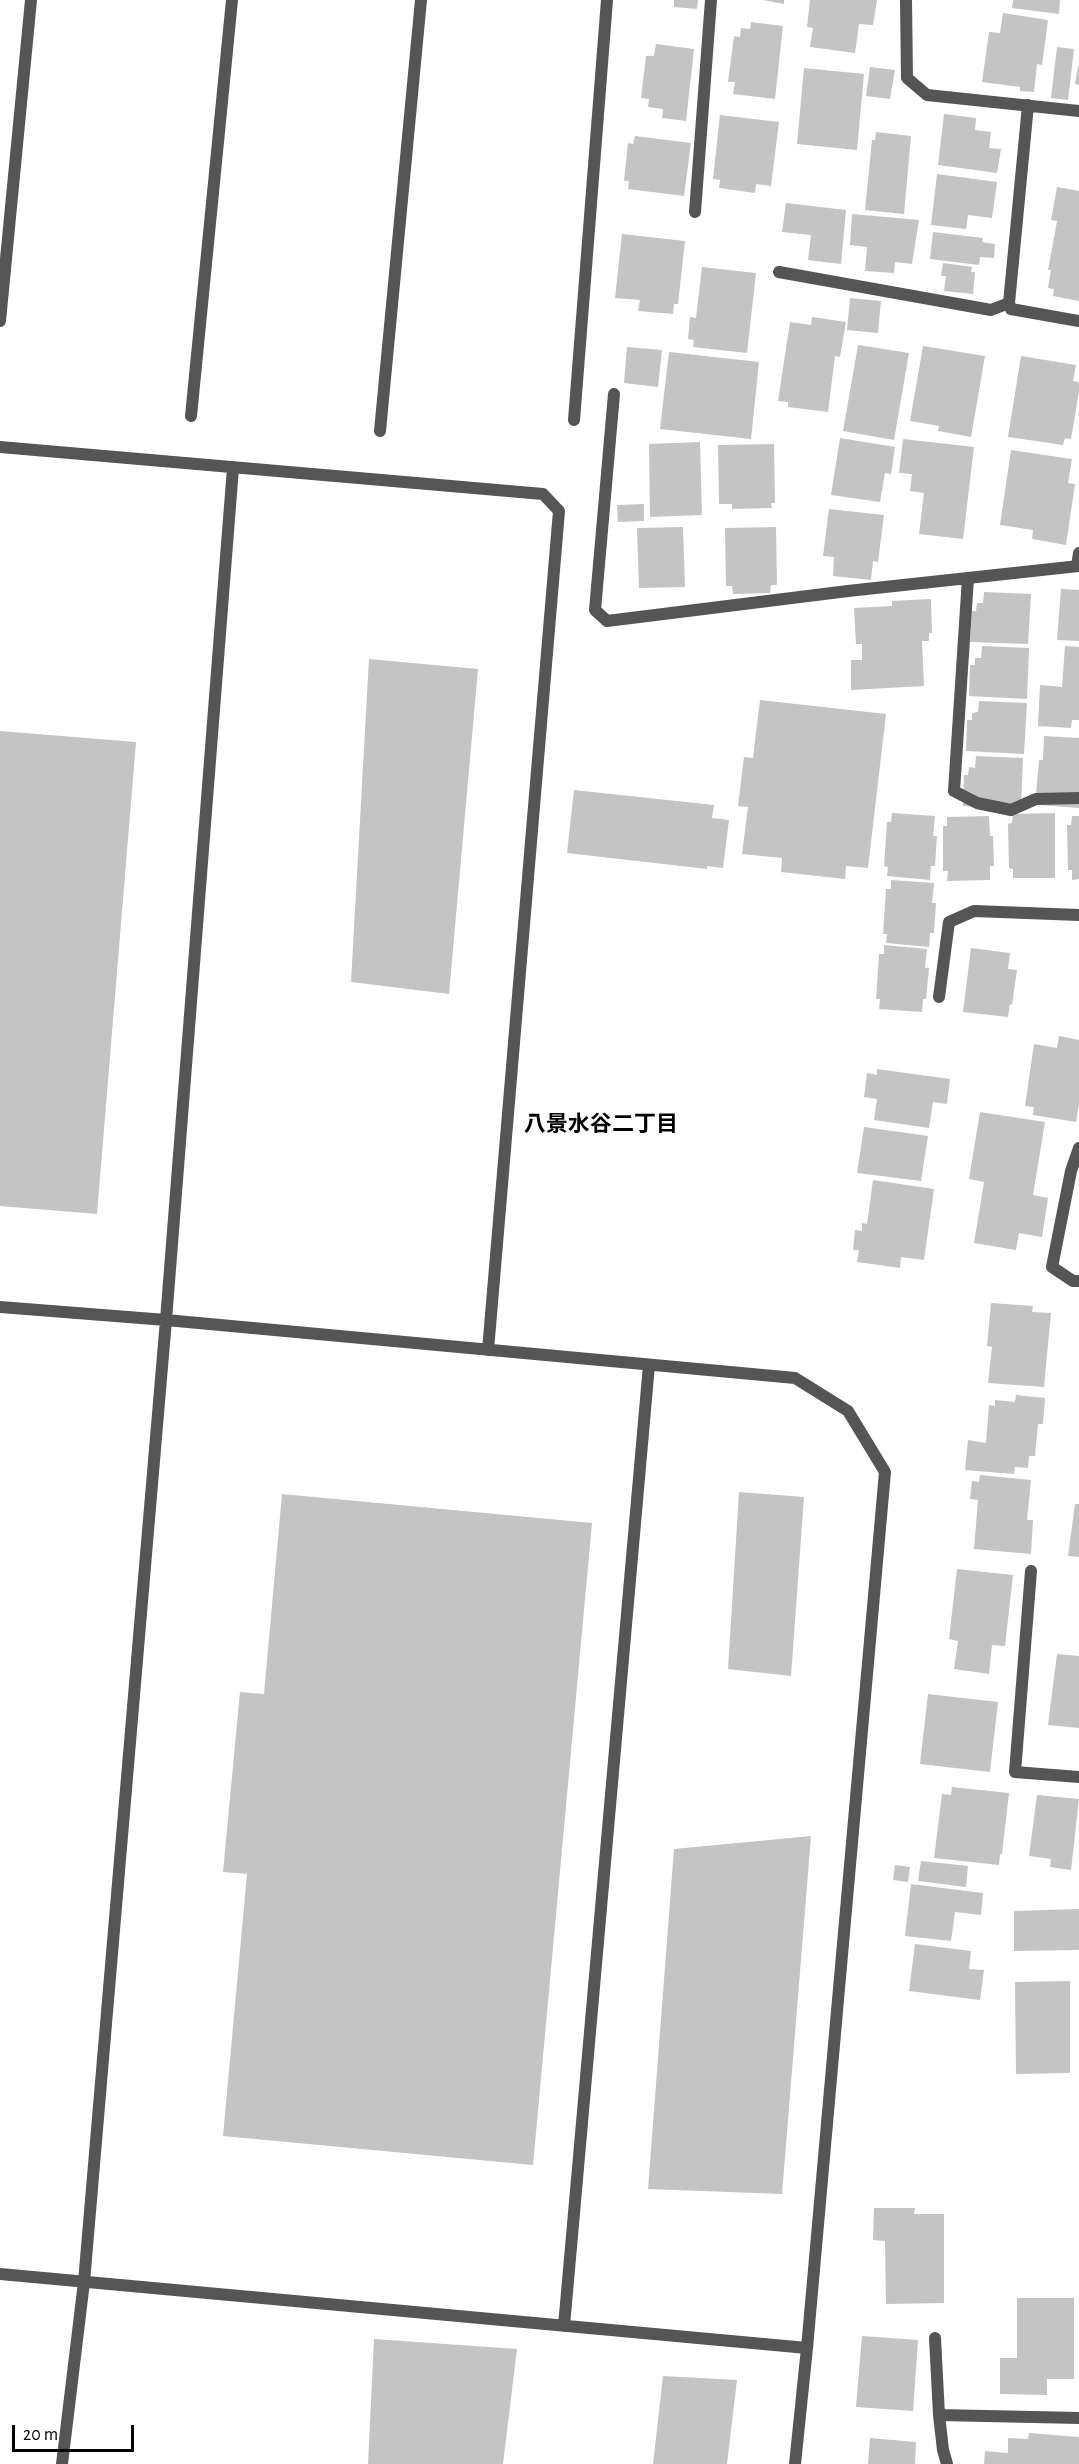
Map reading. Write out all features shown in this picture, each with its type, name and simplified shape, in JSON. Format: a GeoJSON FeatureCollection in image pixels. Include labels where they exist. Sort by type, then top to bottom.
{"type":"FeatureCollection","features":[{"type":"Feature","properties":{"kind":"street"},"geometry":{"type":"LineString","coordinates":[[0,321],[31,0]]}},
{"type":"Feature","properties":{"kind":"street"},"geometry":{"type":"LineString","coordinates":[[191,416],[232,0]]}},
{"type":"Feature","properties":{"kind":"street"},"geometry":{"type":"LineString","coordinates":[[380,431],[421,0]]}},
{"type":"Feature","properties":{"kind":"street"},"geometry":{"type":"LineString","coordinates":[[573,420],[607,0]]}},
{"type":"Feature","properties":{"kind":"street"},"geometry":{"type":"LineString","coordinates":[[695,212],[711,0]]}},
{"type":"Feature","properties":{"kind":"street"},"geometry":{"type":"LineString","coordinates":[[906,0],[907,78],[927,95],[1079,111]]}},
{"type":"Feature","properties":{"kind":"street"},"geometry":{"type":"LineString","coordinates":[[1028,105],[1009,303],[1011,309],[1079,321]]}},
{"type":"Feature","properties":{"kind":"street"},"geometry":{"type":"LineString","coordinates":[[779,272],[991,310],[1009,303]]}},
{"type":"Feature","properties":{"kind":"street"},"geometry":{"type":"LineString","coordinates":[[614,394],[595,610],[607,621],[968,578],[1078,561]]}},
{"type":"Feature","properties":{"kind":"street"},"geometry":{"type":"LineString","coordinates":[[0,447],[543,494],[559,511],[488,1350]]}},
{"type":"Feature","properties":{"kind":"street"},"geometry":{"type":"LineString","coordinates":[[62,2464],[84,2282],[166,1320],[233,468]]}},
{"type":"Feature","properties":{"kind":"street"},"geometry":{"type":"LineString","coordinates":[[968,578],[954,791],[977,803],[1011,810],[1036,799],[1079,798]]}},
{"type":"Feature","properties":{"kind":"street"},"geometry":{"type":"LineString","coordinates":[[939,998],[949,922],[974,911],[1079,915]]}},
{"type":"Feature","properties":{"kind":"street"},"geometry":{"type":"LineString","coordinates":[[1079,1148],[1071,1171],[1052,1267],[1073,1281],[1079,1281]]}},
{"type":"Feature","properties":{"kind":"street"},"geometry":{"type":"LineString","coordinates":[[0,1307],[166,1320],[795,1378],[848,1411],[885,1472],[795,2464]]}},
{"type":"Feature","properties":{"kind":"street"},"geometry":{"type":"LineString","coordinates":[[564,2326],[649,1365]]}},
{"type":"Feature","properties":{"kind":"street"},"geometry":{"type":"LineString","coordinates":[[1031,1571],[1015,1772],[1079,1777]]}},
{"type":"Feature","properties":{"kind":"street"},"geometry":{"type":"LineString","coordinates":[[0,2274],[807,2348]]}},
{"type":"Feature","properties":{"kind":"street"},"geometry":{"type":"LineString","coordinates":[[935,2338],[939,2415],[947,2464]]}},
{"type":"Feature","properties":{"kind":"street"},"geometry":{"type":"LineString","coordinates":[[939,2415],[1079,2418]]}},
{"type":"Feature","properties":{"kind":"building"},"geometry":{"type":"Polygon","coordinates":[[[674,0],[698,0],[697,9],[674,7],[674,0]]]}},
{"type":"Feature","properties":{"kind":"building"},"geometry":{"type":"Polygon","coordinates":[[[763,0],[784,0],[784,4],[763,0]]]}},
{"type":"Feature","properties":{"kind":"building"},"geometry":{"type":"Polygon","coordinates":[[[810,0],[877,0],[873,25],[859,24],[855,53],[810,47],[813,28],[807,27],[810,0]]]}},
{"type":"Feature","properties":{"kind":"building"},"geometry":{"type":"Polygon","coordinates":[[[1013,0],[1060,0],[1059,14],[1012,8],[1013,0]]]}},
{"type":"Feature","properties":{"kind":"building"},"geometry":{"type":"Polygon","coordinates":[[[1003,13],[1048,20],[1042,65],[1037,64],[1034,92],[1020,91],[1020,87],[982,82],[989,32],[1000,33],[1003,13]]]}},
{"type":"Feature","properties":{"kind":"building"},"geometry":{"type":"Polygon","coordinates":[[[751,22],[783,26],[775,99],[733,94],[735,82],[728,82],[734,36],[740,37],[741,28],[750,29],[751,22]]]}},
{"type":"Feature","properties":{"kind":"building"},"geometry":{"type":"Polygon","coordinates":[[[656,44],[694,49],[686,121],[662,118],[663,109],[648,107],[649,99],[641,98],[646,56],[654,56],[656,44]]]}},
{"type":"Feature","properties":{"kind":"building"},"geometry":{"type":"Polygon","coordinates":[[[1057,47],[1074,49],[1068,100],[1051,98],[1057,47]]]}},
{"type":"Feature","properties":{"kind":"building"},"geometry":{"type":"Polygon","coordinates":[[[1079,66],[1079,85],[1075,84],[1079,66]]]}},
{"type":"Feature","properties":{"kind":"building"},"geometry":{"type":"Polygon","coordinates":[[[870,67],[895,70],[890,99],[866,96],[870,67]]]}},
{"type":"Feature","properties":{"kind":"building"},"geometry":{"type":"Polygon","coordinates":[[[804,68],[864,74],[857,150],[797,144],[804,68]]]}},
{"type":"Feature","properties":{"kind":"building"},"geometry":{"type":"Polygon","coordinates":[[[944,114],[976,118],[975,130],[991,132],[989,148],[1001,149],[997,173],[938,165],[944,114]]]}},
{"type":"Feature","properties":{"kind":"building"},"geometry":{"type":"Polygon","coordinates":[[[720,115],[779,122],[771,186],[756,184],[755,193],[719,188],[720,180],[713,179],[720,115]]]}},
{"type":"Feature","properties":{"kind":"building"},"geometry":{"type":"Polygon","coordinates":[[[876,132],[911,136],[904,214],[865,210],[872,140],[875,140],[876,132]]]}},
{"type":"Feature","properties":{"kind":"building"},"geometry":{"type":"Polygon","coordinates":[[[635,136],[691,143],[684,196],[628,189],[629,181],[624,181],[628,143],[633,144],[635,136]]]}},
{"type":"Feature","properties":{"kind":"building"},"geometry":{"type":"Polygon","coordinates":[[[937,174],[997,182],[992,218],[968,215],[966,229],[931,225],[937,174]]]}},
{"type":"Feature","properties":{"kind":"building"},"geometry":{"type":"Polygon","coordinates":[[[1057,187],[1079,191],[1079,301],[1053,296],[1054,289],[1048,288],[1051,270],[1048,270],[1057,221],[1051,220],[1057,187]]]}},
{"type":"Feature","properties":{"kind":"building"},"geometry":{"type":"Polygon","coordinates":[[[786,203],[846,210],[841,264],[808,260],[811,235],[782,232],[786,203]]]}},
{"type":"Feature","properties":{"kind":"building"},"geometry":{"type":"Polygon","coordinates":[[[852,214],[919,220],[912,264],[895,262],[894,273],[865,271],[867,247],[850,245],[852,214]]]}},
{"type":"Feature","properties":{"kind":"building"},"geometry":{"type":"Polygon","coordinates":[[[933,232],[983,238],[982,242],[995,244],[994,258],[980,257],[979,265],[930,259],[933,232]]]}},
{"type":"Feature","properties":{"kind":"building"},"geometry":{"type":"Polygon","coordinates":[[[622,234],[685,241],[678,304],[674,304],[673,314],[638,311],[640,300],[615,298],[622,234]]]}},
{"type":"Feature","properties":{"kind":"building"},"geometry":{"type":"Polygon","coordinates":[[[943,263],[972,267],[971,272],[975,272],[973,294],[944,291],[946,276],[941,276],[943,263]]]}},
{"type":"Feature","properties":{"kind":"building"},"geometry":{"type":"Polygon","coordinates":[[[702,267],[756,273],[747,353],[693,347],[694,340],[688,339],[690,317],[696,318],[702,267]]]}},
{"type":"Feature","properties":{"kind":"building"},"geometry":{"type":"Polygon","coordinates":[[[850,298],[881,301],[878,333],[847,330],[850,298]]]}},
{"type":"Feature","properties":{"kind":"building"},"geometry":{"type":"Polygon","coordinates":[[[812,317],[846,322],[840,357],[835,356],[828,412],[788,407],[788,402],[778,401],[790,322],[811,325],[812,317]]]}},
{"type":"Feature","properties":{"kind":"building"},"geometry":{"type":"Polygon","coordinates":[[[858,345],[909,353],[894,440],[843,431],[858,345]]]}},
{"type":"Feature","properties":{"kind":"building"},"geometry":{"type":"Polygon","coordinates":[[[923,346],[985,356],[971,437],[938,431],[939,426],[910,421],[923,346]]]}},
{"type":"Feature","properties":{"kind":"building"},"geometry":{"type":"Polygon","coordinates":[[[627,347],[662,350],[658,387],[624,383],[627,347]]]}},
{"type":"Feature","properties":{"kind":"building"},"geometry":{"type":"Polygon","coordinates":[[[669,352],[759,362],[751,439],[660,429],[669,352]]]}},
{"type":"Feature","properties":{"kind":"building"},"geometry":{"type":"Polygon","coordinates":[[[1021,356],[1076,365],[1073,381],[1079,382],[1079,392],[1071,439],[1065,438],[1063,445],[1008,437],[1021,356]]]}},
{"type":"Feature","properties":{"kind":"building"},"geometry":{"type":"Polygon","coordinates":[[[840,438],[895,447],[891,474],[885,473],[880,502],[831,495],[840,438]]]}},
{"type":"Feature","properties":{"kind":"building"},"geometry":{"type":"Polygon","coordinates":[[[903,439],[974,447],[963,539],[919,534],[924,493],[910,491],[912,474],[899,473],[903,439]]]}},
{"type":"Feature","properties":{"kind":"building"},"geometry":{"type":"Polygon","coordinates":[[[700,442],[702,515],[650,517],[649,444],[700,442]]]}},
{"type":"Feature","properties":{"kind":"building"},"geometry":{"type":"Polygon","coordinates":[[[774,444],[775,503],[771,503],[772,508],[732,509],[732,504],[719,504],[718,445],[774,444]]]}},
{"type":"Feature","properties":{"kind":"building"},"geometry":{"type":"Polygon","coordinates":[[[1011,450],[1072,459],[1068,483],[1075,484],[1066,545],[1032,539],[1033,530],[1000,525],[1011,450]]]}},
{"type":"Feature","properties":{"kind":"building"},"geometry":{"type":"Polygon","coordinates":[[[644,504],[644,521],[618,522],[617,505],[644,504]]]}},
{"type":"Feature","properties":{"kind":"building"},"geometry":{"type":"Polygon","coordinates":[[[829,509],[884,515],[878,562],[873,561],[871,580],[833,576],[834,557],[823,556],[829,509]]]}},
{"type":"Feature","properties":{"kind":"building"},"geometry":{"type":"Polygon","coordinates":[[[683,527],[685,587],[639,588],[637,528],[683,527]]]}},
{"type":"Feature","properties":{"kind":"building"},"geometry":{"type":"Polygon","coordinates":[[[776,527],[777,585],[771,585],[770,593],[733,594],[732,586],[726,586],[725,528],[776,527]]]}},
{"type":"Feature","properties":{"kind":"building"},"geometry":{"type":"Polygon","coordinates":[[[1061,589],[1079,590],[1079,641],[1057,640],[1061,589]]]}},
{"type":"Feature","properties":{"kind":"building"},"geometry":{"type":"Polygon","coordinates":[[[984,592],[1031,594],[1028,644],[970,642],[972,611],[976,611],[977,603],[983,603],[984,592]]]}},
{"type":"Feature","properties":{"kind":"building"},"geometry":{"type":"Polygon","coordinates":[[[931,599],[932,633],[929,633],[929,641],[922,641],[924,686],[851,690],[851,660],[862,660],[862,644],[856,644],[854,608],[892,606],[892,601],[931,599]]]}},
{"type":"Feature","properties":{"kind":"building"},"geometry":{"type":"Polygon","coordinates":[[[982,646],[1029,648],[1027,699],[969,696],[970,665],[975,665],[975,658],[981,658],[982,646]]]}},
{"type":"Feature","properties":{"kind":"building"},"geometry":{"type":"Polygon","coordinates":[[[1065,646],[1079,647],[1079,720],[1072,720],[1071,728],[1038,726],[1040,685],[1062,687],[1065,646]]]}},
{"type":"Feature","properties":{"kind":"building"},"geometry":{"type":"Polygon","coordinates":[[[369,659],[478,669],[449,994],[351,982],[369,659]]]}},
{"type":"Feature","properties":{"kind":"building"},"geometry":{"type":"Polygon","coordinates":[[[760,700],[886,714],[868,868],[846,866],[845,879],[781,872],[782,858],[742,854],[748,807],[738,806],[744,757],[753,758],[760,700]]]}},
{"type":"Feature","properties":{"kind":"building"},"geometry":{"type":"Polygon","coordinates":[[[979,701],[1027,703],[1024,754],[966,751],[967,720],[972,720],[972,713],[978,712],[979,701]]]}},
{"type":"Feature","properties":{"kind":"building"},"geometry":{"type":"Polygon","coordinates":[[[0,731],[136,742],[97,1214],[0,1206],[0,731]]]}},
{"type":"Feature","properties":{"kind":"building"},"geometry":{"type":"Polygon","coordinates":[[[1044,736],[1079,738],[1079,808],[1040,805],[1041,795],[1036,794],[1039,760],[1043,760],[1044,736]]]}},
{"type":"Feature","properties":{"kind":"building"},"geometry":{"type":"Polygon","coordinates":[[[976,756],[1023,758],[1021,809],[963,806],[964,775],[968,775],[969,767],[975,768],[976,756]]]}},
{"type":"Feature","properties":{"kind":"building"},"geometry":{"type":"Polygon","coordinates":[[[574,790],[714,805],[712,818],[729,820],[723,868],[707,866],[707,869],[567,853],[574,790]]]}},
{"type":"Feature","properties":{"kind":"building"},"geometry":{"type":"Polygon","coordinates":[[[892,813],[935,816],[933,836],[937,836],[935,866],[931,866],[930,880],[887,876],[888,867],[884,866],[887,822],[891,822],[892,813]]]}},
{"type":"Feature","properties":{"kind":"building"},"geometry":{"type":"Polygon","coordinates":[[[1055,813],[1055,878],[1013,878],[1013,869],[1009,868],[1008,824],[1012,823],[1013,814],[1055,813]]]}},
{"type":"Feature","properties":{"kind":"building"},"geometry":{"type":"Polygon","coordinates":[[[989,816],[990,836],[993,836],[994,866],[990,866],[990,880],[947,881],[948,871],[943,871],[943,826],[947,826],[947,817],[989,816]]]}},
{"type":"Feature","properties":{"kind":"building"},"geometry":{"type":"Polygon","coordinates":[[[1072,816],[1079,816],[1079,879],[1072,880],[1072,870],[1068,870],[1067,825],[1071,825],[1072,816]]]}},
{"type":"Feature","properties":{"kind":"building"},"geometry":{"type":"Polygon","coordinates":[[[891,880],[934,883],[932,903],[936,903],[934,933],[930,933],[929,947],[886,943],[887,934],[883,934],[886,889],[891,889],[891,880]]]}},
{"type":"Feature","properties":{"kind":"building"},"geometry":{"type":"Polygon","coordinates":[[[884,945],[927,949],[925,968],[929,968],[926,999],[923,999],[922,1012],[879,1009],[880,999],[876,999],[879,954],[884,954],[884,945]]]}},
{"type":"Feature","properties":{"kind":"building"},"geometry":{"type":"Polygon","coordinates":[[[971,948],[1010,953],[1008,969],[1017,970],[1008,1017],[963,1012],[971,948]]]}},
{"type":"Feature","properties":{"kind":"building"},"geometry":{"type":"Polygon","coordinates":[[[1059,1036],[1079,1040],[1079,1105],[1076,1122],[1033,1115],[1034,1107],[1025,1106],[1034,1044],[1057,1048],[1059,1036]]]}},
{"type":"Feature","properties":{"kind":"building"},"geometry":{"type":"Polygon","coordinates":[[[877,1069],[950,1079],[947,1104],[933,1102],[929,1128],[874,1120],[877,1099],[864,1097],[867,1073],[877,1075],[877,1069]]]}},
{"type":"Feature","properties":{"kind":"building"},"geometry":{"type":"Polygon","coordinates":[[[980,1112],[1045,1122],[1033,1195],[1048,1198],[1042,1237],[1019,1233],[1016,1250],[974,1243],[984,1182],[969,1179],[980,1112]]]}},
{"type":"Feature","properties":{"kind":"building"},"geometry":{"type":"Polygon","coordinates":[[[864,1127],[928,1136],[921,1181],[857,1173],[864,1127]]]}},
{"type":"Feature","properties":{"kind":"building"},"geometry":{"type":"Polygon","coordinates":[[[873,1180],[934,1189],[924,1260],[901,1257],[900,1268],[857,1262],[859,1250],[853,1250],[855,1230],[862,1231],[862,1223],[867,1224],[873,1180]]]}},
{"type":"Feature","properties":{"kind":"building"},"geometry":{"type":"Polygon","coordinates":[[[991,1303],[1033,1306],[1032,1312],[1051,1313],[1044,1387],[988,1383],[992,1347],[987,1346],[991,1303]]]}},
{"type":"Feature","properties":{"kind":"building"},"geometry":{"type":"Polygon","coordinates":[[[1016,1395],[1045,1398],[1043,1424],[1038,1424],[1035,1456],[1029,1456],[1028,1468],[1015,1467],[1014,1474],[965,1470],[968,1440],[986,1443],[989,1405],[995,1406],[995,1400],[1015,1402],[1016,1395]]]}},
{"type":"Feature","properties":{"kind":"building"},"geometry":{"type":"Polygon","coordinates":[[[980,1475],[1031,1480],[1027,1520],[1033,1520],[1031,1554],[974,1549],[978,1500],[970,1499],[972,1481],[979,1482],[980,1475]]]}},
{"type":"Feature","properties":{"kind":"building"},"geometry":{"type":"Polygon","coordinates":[[[739,1492],[804,1497],[791,1676],[728,1669],[739,1492]]]}},
{"type":"Feature","properties":{"kind":"building"},"geometry":{"type":"Polygon","coordinates":[[[282,1494],[592,1523],[533,2165],[223,2136],[247,1874],[223,1872],[240,1692],[264,1694],[282,1494]]]}},
{"type":"Feature","properties":{"kind":"building"},"geometry":{"type":"Polygon","coordinates":[[[1075,1504],[1079,1504],[1079,1557],[1068,1556],[1075,1504]]]}},
{"type":"Feature","properties":{"kind":"building"},"geometry":{"type":"Polygon","coordinates":[[[957,1569],[1013,1575],[1005,1646],[992,1645],[989,1674],[954,1669],[958,1641],[949,1639],[957,1569]]]}},
{"type":"Feature","properties":{"kind":"building"},"geometry":{"type":"Polygon","coordinates":[[[1057,1654],[1079,1656],[1079,1728],[1048,1725],[1057,1654]]]}},
{"type":"Feature","properties":{"kind":"building"},"geometry":{"type":"Polygon","coordinates":[[[928,1694],[998,1702],[990,1772],[920,1764],[928,1694]]]}},
{"type":"Feature","properties":{"kind":"building"},"geometry":{"type":"Polygon","coordinates":[[[952,1787],[1009,1793],[999,1865],[934,1858],[942,1794],[951,1795],[952,1787]]]}},
{"type":"Feature","properties":{"kind":"building"},"geometry":{"type":"Polygon","coordinates":[[[1037,1795],[1079,1799],[1071,1870],[1050,1867],[1051,1859],[1029,1856],[1037,1795]]]}},
{"type":"Feature","properties":{"kind":"building"},"geometry":{"type":"Polygon","coordinates":[[[811,1836],[782,2194],[648,2189],[674,1849],[811,1836]]]}},
{"type":"Feature","properties":{"kind":"building"},"geometry":{"type":"Polygon","coordinates":[[[921,1861],[968,1866],[966,1887],[918,1881],[921,1861]]]}},
{"type":"Feature","properties":{"kind":"building"},"geometry":{"type":"Polygon","coordinates":[[[895,1865],[910,1867],[908,1882],[893,1880],[895,1865]]]}},
{"type":"Feature","properties":{"kind":"building"},"geometry":{"type":"Polygon","coordinates":[[[911,1884],[983,1893],[981,1915],[955,1912],[951,1941],[905,1936],[911,1884]]]}},
{"type":"Feature","properties":{"kind":"building"},"geometry":{"type":"Polygon","coordinates":[[[1079,1909],[1079,1950],[1014,1951],[1014,1911],[1079,1909]]]}},
{"type":"Feature","properties":{"kind":"building"},"geometry":{"type":"Polygon","coordinates":[[[915,1944],[971,1951],[969,1969],[984,1970],[980,2000],[909,1991],[915,1944]]]}},
{"type":"Feature","properties":{"kind":"building"},"geometry":{"type":"Polygon","coordinates":[[[1070,1981],[1070,2073],[1016,2074],[1015,1982],[1070,1981]]]}},
{"type":"Feature","properties":{"kind":"building"},"geometry":{"type":"Polygon","coordinates":[[[874,2208],[915,2208],[914,2214],[944,2214],[944,2303],[886,2304],[885,2241],[873,2240],[874,2208]]]}},
{"type":"Feature","properties":{"kind":"building"},"geometry":{"type":"Polygon","coordinates":[[[1017,2298],[1074,2298],[1074,2379],[1047,2379],[1047,2395],[1000,2394],[1000,2358],[1017,2358],[1017,2298]]]}},
{"type":"Feature","properties":{"kind":"building"},"geometry":{"type":"Polygon","coordinates":[[[862,2336],[918,2340],[913,2411],[856,2407],[862,2336]]]}},
{"type":"Feature","properties":{"kind":"building"},"geometry":{"type":"Polygon","coordinates":[[[374,2339],[517,2349],[503,2464],[368,2464],[374,2339]]]}},
{"type":"Feature","properties":{"kind":"building"},"geometry":{"type":"Polygon","coordinates":[[[663,2376],[737,2380],[727,2464],[653,2464],[663,2376]]]}},
{"type":"Feature","properties":{"kind":"building"},"geometry":{"type":"Polygon","coordinates":[[[1029,2433],[1079,2437],[1079,2464],[984,2464],[985,2451],[1008,2453],[1008,2438],[1028,2439],[1029,2433]]]}},
{"type":"Feature","properties":{"kind":"building"},"geometry":{"type":"Polygon","coordinates":[[[870,2438],[916,2442],[915,2464],[868,2464],[870,2438]]]}},
{"type":"Feature","properties":{"kind":"district","name":"八景水谷二丁目"},"geometry":{"type":"Point","coordinates":[601,1124]}}]}
